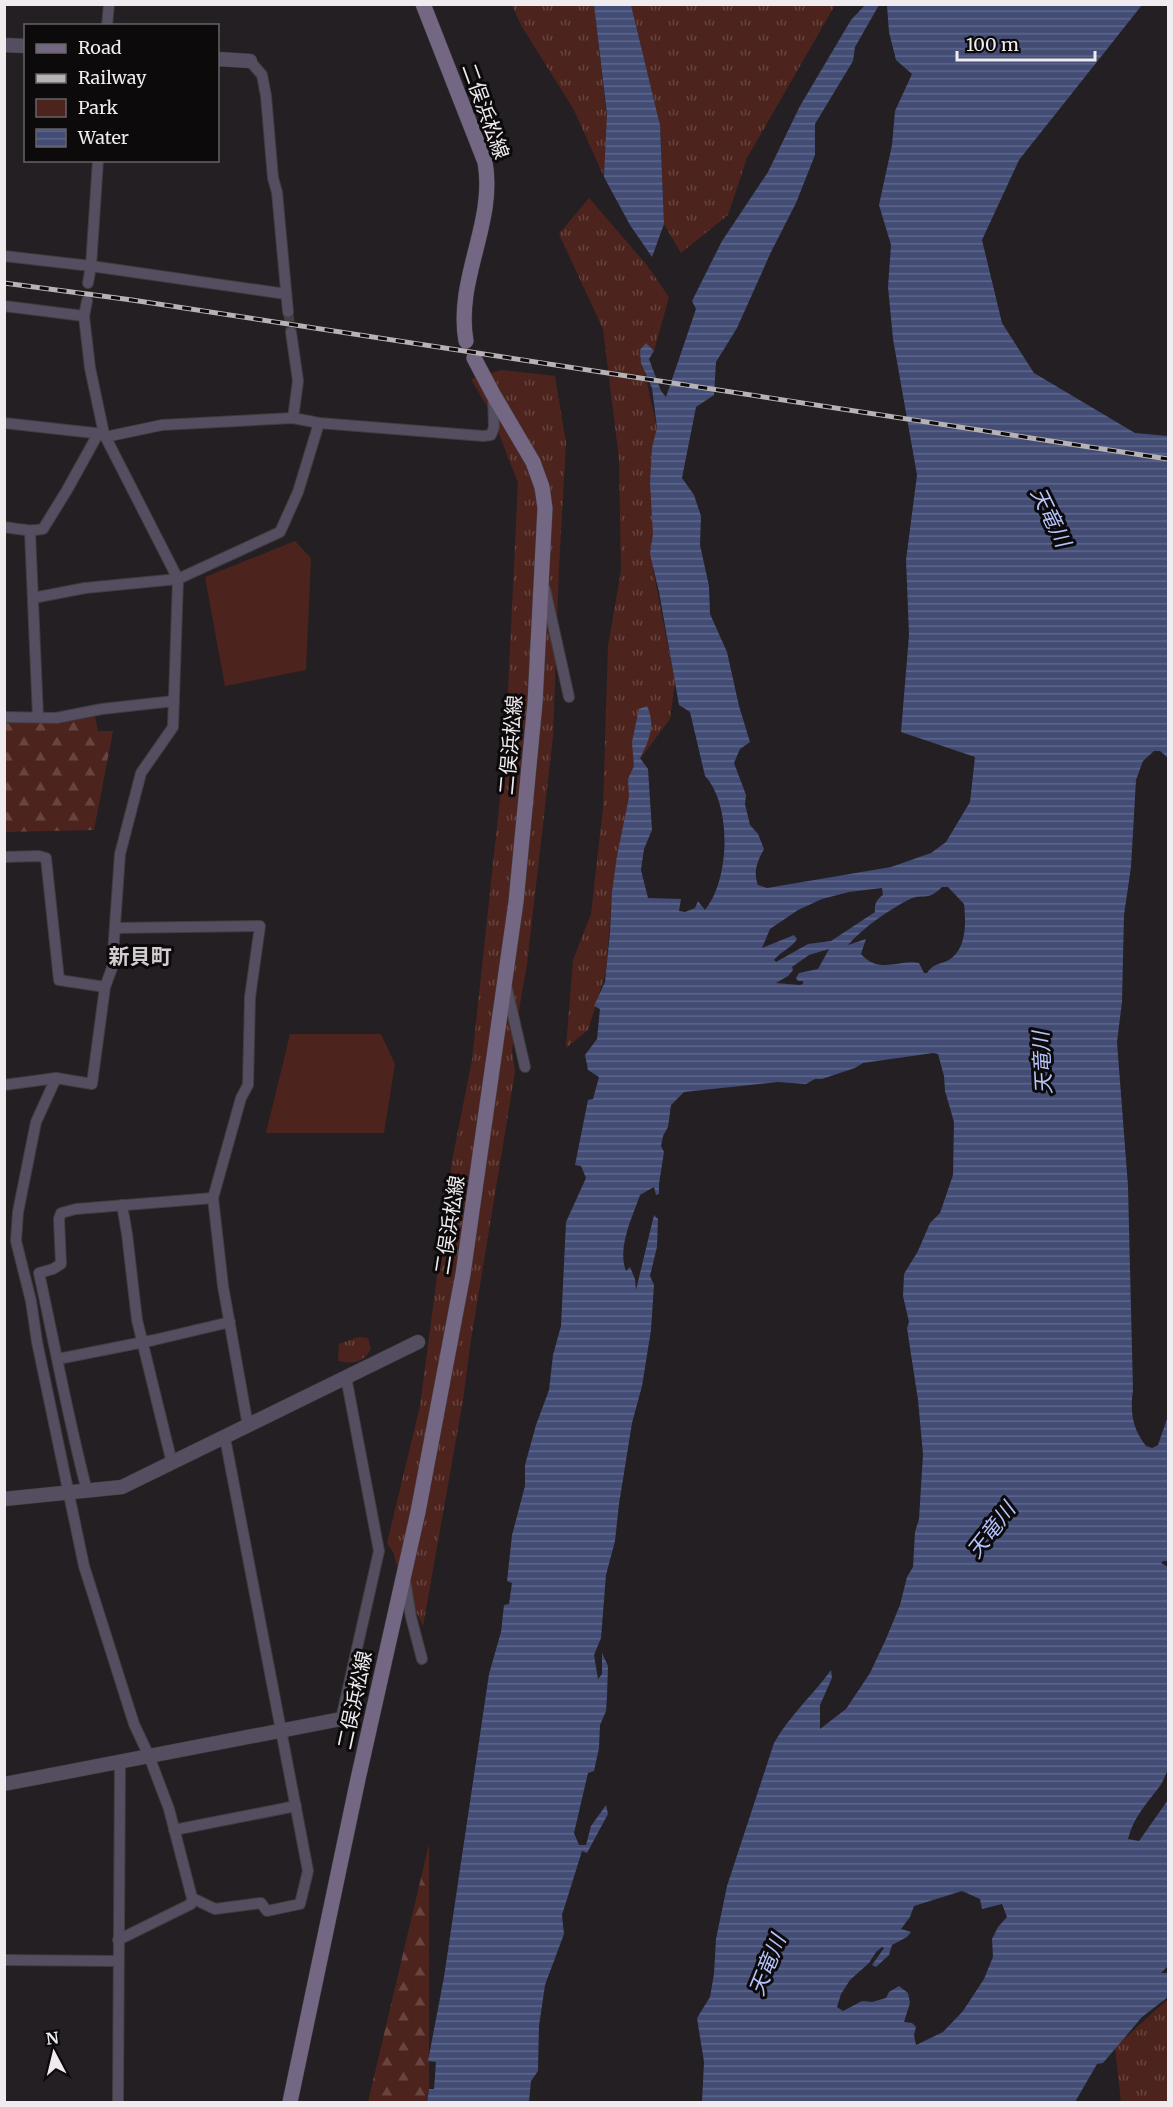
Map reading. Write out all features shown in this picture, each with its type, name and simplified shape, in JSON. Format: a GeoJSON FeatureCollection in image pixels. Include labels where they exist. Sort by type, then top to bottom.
{"type":"FeatureCollection","features":[{"type":"Feature","properties":{"kind":"main road","name":"二俣浜松線"},"geometry":{"type":"LineString","coordinates":[[423,4],[485,162],[488,178],[487,201],[465,292],[463,324],[466,341]]}},
{"type":"Feature","properties":{"kind":"main road","name":"二俣浜松線"},"geometry":{"type":"LineString","coordinates":[[290,2103],[418,1512],[463,1274],[516,902],[532,738],[543,579],[545,508],[542,487],[533,462],[474,358]]}},
{"type":"Feature","properties":{"kind":"street"},"geometry":{"type":"LineString","coordinates":[[107,24],[109,4]]}},
{"type":"Feature","properties":{"kind":"street"},"geometry":{"type":"LineString","coordinates":[[4,45],[24,46]]}},
{"type":"Feature","properties":{"kind":"street"},"geometry":{"type":"LineString","coordinates":[[219,59],[250,61],[262,75],[273,178],[277,192],[288,312]]}},
{"type":"Feature","properties":{"kind":"street"},"geometry":{"type":"LineString","coordinates":[[88,283],[98,162]]}},
{"type":"Feature","properties":{"kind":"street"},"geometry":{"type":"LineString","coordinates":[[4,256],[286,294]]}},
{"type":"Feature","properties":{"kind":"street"},"geometry":{"type":"LineString","coordinates":[[4,1085],[56,1078],[92,1084],[105,987],[112,968],[120,854],[141,773],[173,727],[178,579],[102,435],[90,368],[84,316],[87,301]]}},
{"type":"Feature","properties":{"kind":"street"},"geometry":{"type":"LineString","coordinates":[[4,306],[84,316]]}},
{"type":"Feature","properties":{"kind":"street"},"geometry":{"type":"LineString","coordinates":[[291,332],[298,381],[293,418]]}},
{"type":"Feature","properties":{"kind":"street"},"geometry":{"type":"LineString","coordinates":[[4,423],[102,435],[162,425],[293,418],[319,423],[483,436],[491,435],[494,427],[493,394]]}},
{"type":"Feature","properties":{"kind":"street"},"geometry":{"type":"LineString","coordinates":[[33,598],[86,588],[178,579],[280,532],[298,492],[319,423]]}},
{"type":"Feature","properties":{"kind":"street"},"geometry":{"type":"LineString","coordinates":[[4,527],[30,532],[43,529],[102,435]]}},
{"type":"Feature","properties":{"kind":"street"},"geometry":{"type":"LineString","coordinates":[[30,532],[38,717]]}},
{"type":"Feature","properties":{"kind":"street"},"geometry":{"type":"LineString","coordinates":[[543,579],[570,697]]}},
{"type":"Feature","properties":{"kind":"street"},"geometry":{"type":"LineString","coordinates":[[4,717],[56,718],[102,709],[174,701]]}},
{"type":"Feature","properties":{"kind":"street"},"geometry":{"type":"LineString","coordinates":[[4,857],[39,856],[46,858],[59,980],[105,987]]}},
{"type":"Feature","properties":{"kind":"street"},"geometry":{"type":"LineString","coordinates":[[115,928],[260,926],[250,997],[248,1085],[241,1098],[213,1198],[224,1286],[248,1426]]}},
{"type":"Feature","properties":{"kind":"street"},"geometry":{"type":"LineString","coordinates":[[505,981],[525,1068]]}},
{"type":"Feature","properties":{"kind":"street"},"geometry":{"type":"LineString","coordinates":[[56,1078],[36,1122],[18,1212],[16,1241],[31,1301],[84,1566],[134,1724],[169,1809],[192,1898],[191,1904],[118,1940]]}},
{"type":"Feature","properties":{"kind":"street"},"geometry":{"type":"LineString","coordinates":[[87,1491],[68,1414],[39,1273],[61,1264],[59,1219],[61,1213],[76,1209],[213,1198]]}},
{"type":"Feature","properties":{"kind":"street"},"geometry":{"type":"LineString","coordinates":[[122,1205],[142,1343],[172,1463]]}},
{"type":"Feature","properties":{"kind":"street"},"geometry":{"type":"LineString","coordinates":[[58,1359],[142,1343],[230,1322]]}},
{"type":"Feature","properties":{"kind":"street"},"geometry":{"type":"LineString","coordinates":[[4,1499],[122,1487],[418,1342]]}},
{"type":"Feature","properties":{"kind":"street"},"geometry":{"type":"LineString","coordinates":[[4,1784],[341,1719],[379,1551],[346,1377]]}},
{"type":"Feature","properties":{"kind":"street"},"geometry":{"type":"LineString","coordinates":[[192,1898],[215,1909],[261,1903],[267,1911],[300,1904],[308,1871],[225,1438]]}},
{"type":"Feature","properties":{"kind":"street"},"geometry":{"type":"LineString","coordinates":[[404,1570],[411,1617],[422,1659]]}},
{"type":"Feature","properties":{"kind":"street"},"geometry":{"type":"LineString","coordinates":[[118,2103],[120,1762]]}},
{"type":"Feature","properties":{"kind":"street"},"geometry":{"type":"LineString","coordinates":[[174,1830],[296,1806]]}},
{"type":"Feature","properties":{"kind":"street"},"geometry":{"type":"LineString","coordinates":[[4,1960],[118,1961]]}},
{"type":"Feature","properties":{"kind":"green space"},"geometry":{"type":"Polygon","coordinates":[[[512,5],[594,5],[610,144],[604,177],[574,110],[521,25],[512,5]]]}},
{"type":"Feature","properties":{"kind":"green space"},"geometry":{"type":"Polygon","coordinates":[[[631,5],[835,5],[747,158],[728,215],[681,253],[664,224],[660,125],[631,5]]]}},
{"type":"Feature","properties":{"kind":"green space"},"geometry":{"type":"Polygon","coordinates":[[[589,198],[646,264],[669,297],[654,351],[640,351],[657,428],[653,569],[675,682],[670,719],[634,767],[611,906],[606,972],[588,1030],[566,1048],[573,960],[591,914],[603,808],[608,646],[621,571],[619,459],[603,329],[559,234],[589,198]]]}},
{"type":"Feature","properties":{"kind":"green space"},"geometry":{"type":"Polygon","coordinates":[[[501,370],[555,376],[566,443],[553,737],[527,964],[512,1050],[515,1072],[463,1400],[423,1626],[401,1580],[393,1552],[387,1543],[420,1406],[452,1161],[472,1060],[505,752],[518,483],[491,413],[471,379],[501,370]]]}},
{"type":"Feature","properties":{"kind":"green space"},"geometry":{"type":"Polygon","coordinates":[[[295,541],[311,558],[306,670],[225,686],[205,577],[295,541]]]}},
{"type":"Feature","properties":{"kind":"green space"},"geometry":{"type":"Polygon","coordinates":[[[95,717],[98,731],[113,731],[94,830],[5,832],[4,723],[71,721],[95,717]]]}},
{"type":"Feature","properties":{"kind":"green space"},"geometry":{"type":"Polygon","coordinates":[[[290,1034],[381,1034],[395,1064],[384,1133],[266,1133],[290,1034]]]}},
{"type":"Feature","properties":{"kind":"green space"},"geometry":{"type":"Polygon","coordinates":[[[359,1337],[368,1338],[371,1349],[368,1354],[357,1361],[338,1361],[339,1344],[359,1337]]]}},
{"type":"Feature","properties":{"kind":"green space"},"geometry":{"type":"Polygon","coordinates":[[[429,1844],[429,2089],[426,2102],[368,2102],[429,1844]]]}},
{"type":"Feature","properties":{"kind":"green space"},"geometry":{"type":"Polygon","coordinates":[[[1168,1999],[1168,2102],[1121,2102],[1115,2047],[1168,1999]]]}},
{"type":"Feature","properties":{"kind":"water"},"geometry":{"type":"Polygon","coordinates":[[[594,5],[631,5],[660,125],[664,224],[652,257],[630,225],[604,177],[607,114],[594,5]]]}},
{"type":"Feature","properties":{"kind":"water","name":"天竜川"},"geometry":{"type":"Polygon","coordinates":[[[865,5],[879,5],[1142,5],[1019,160],[982,240],[1002,323],[1034,373],[1135,433],[1168,436],[1168,758],[1160,751],[1154,751],[1143,761],[1136,780],[1131,867],[1124,915],[1122,1002],[1117,1042],[1128,1186],[1132,1413],[1135,1426],[1146,1446],[1152,1448],[1158,1445],[1168,1416],[1168,1561],[1161,1563],[1168,1567],[1168,1770],[1161,1784],[1137,1817],[1128,1839],[1139,1841],[1168,1800],[1168,1966],[1161,1973],[1168,1973],[1168,1997],[1142,2017],[1103,2063],[1097,2064],[1075,2102],[702,2102],[704,2062],[697,2018],[710,1997],[716,1939],[727,1886],[774,1743],[831,1670],[832,1678],[820,1705],[820,1729],[846,1709],[870,1673],[900,1605],[907,1577],[913,1567],[923,1454],[918,1400],[907,1328],[909,1322],[903,1296],[904,1274],[918,1251],[930,1223],[940,1213],[953,1175],[954,1122],[938,1054],[933,1053],[863,1063],[855,1068],[822,1079],[815,1079],[806,1084],[778,1082],[684,1092],[671,1105],[668,1127],[661,1146],[664,1152],[659,1194],[656,1195],[654,1187],[640,1195],[624,1243],[626,1271],[630,1267],[635,1279],[636,1290],[654,1215],[658,1219],[657,1247],[650,1276],[654,1285],[651,1330],[642,1386],[632,1423],[615,1541],[606,1575],[601,1638],[594,1655],[598,1679],[602,1674],[602,1653],[608,1666],[606,1711],[600,1725],[599,1748],[594,1771],[588,1773],[574,1833],[579,1845],[586,1845],[591,1826],[606,1805],[608,1814],[587,1853],[582,1851],[562,1915],[564,1934],[545,1985],[539,2026],[538,2071],[531,2081],[529,2102],[427,2102],[429,2089],[434,2089],[436,2062],[428,2061],[444,1977],[489,1674],[501,1632],[504,1605],[509,1604],[512,1583],[507,1581],[512,1535],[525,1486],[525,1465],[549,1390],[553,1355],[561,1326],[566,1222],[586,1178],[581,1166],[575,1165],[588,1100],[593,1099],[599,1077],[588,1070],[585,1055],[597,1039],[600,1009],[594,1006],[605,982],[612,892],[629,797],[628,779],[634,766],[632,742],[639,709],[647,706],[651,720],[649,739],[640,758],[648,769],[652,830],[644,849],[641,870],[648,898],[681,899],[679,911],[685,912],[695,908],[698,901],[705,910],[713,897],[723,862],[723,823],[720,805],[714,789],[705,776],[690,712],[679,705],[650,554],[653,534],[650,482],[652,448],[657,428],[652,388],[641,363],[640,350],[646,343],[654,351],[649,359],[661,391],[666,397],[696,309],[692,301],[722,241],[768,172],[800,106],[851,20],[865,5]],[[879,5],[855,47],[853,61],[815,124],[815,155],[796,203],[737,328],[716,362],[714,395],[696,407],[682,478],[694,495],[701,516],[700,545],[709,586],[710,614],[727,652],[750,742],[740,749],[734,763],[746,795],[745,804],[750,825],[758,834],[764,849],[756,867],[758,885],[767,888],[891,867],[931,853],[946,842],[970,802],[975,757],[901,732],[909,635],[906,560],[917,475],[893,339],[888,287],[891,245],[879,205],[892,145],[895,111],[912,74],[896,60],[889,32],[887,6],[879,5]],[[942,887],[937,892],[913,898],[892,909],[848,945],[866,939],[861,954],[875,964],[919,963],[924,973],[927,973],[931,968],[954,956],[962,944],[965,928],[964,904],[948,887],[942,887]],[[882,888],[849,892],[822,899],[798,910],[770,929],[762,948],[794,935],[797,939],[774,960],[776,962],[808,944],[831,941],[875,912],[876,902],[883,895],[882,888]],[[829,949],[809,955],[792,967],[793,970],[788,976],[776,983],[803,984],[803,981],[798,981],[796,978],[799,973],[818,969],[829,949]],[[962,1891],[914,1906],[910,1917],[901,1929],[911,1932],[907,1937],[892,1945],[889,1955],[876,1967],[872,1965],[884,1948],[876,1952],[869,1963],[850,1980],[841,1994],[837,2007],[843,2011],[862,2001],[872,2002],[886,1998],[889,1992],[899,1986],[908,1993],[910,2003],[904,2022],[912,2023],[916,2027],[914,2035],[916,2045],[943,2032],[963,2011],[984,1979],[993,1957],[992,1939],[998,1927],[1007,1917],[1002,1904],[982,1909],[980,1899],[962,1891]]]}},
{"type":"Feature","properties":{"kind":"tunnel"},"geometry":{"type":"LineString","coordinates":[[87,301],[88,283]]}},
{"type":"Feature","properties":{"kind":"tunnel"},"geometry":{"type":"LineString","coordinates":[[288,312],[291,332]]}},
{"type":"Feature","properties":{"kind":"railway"},"geometry":{"type":"LineString","coordinates":[[4,283],[132,300],[1168,459]]}},
{"type":"Feature","properties":{"kind":"district","name":"新貝町"},"geometry":{"type":"Point","coordinates":[140,956]}}]}
